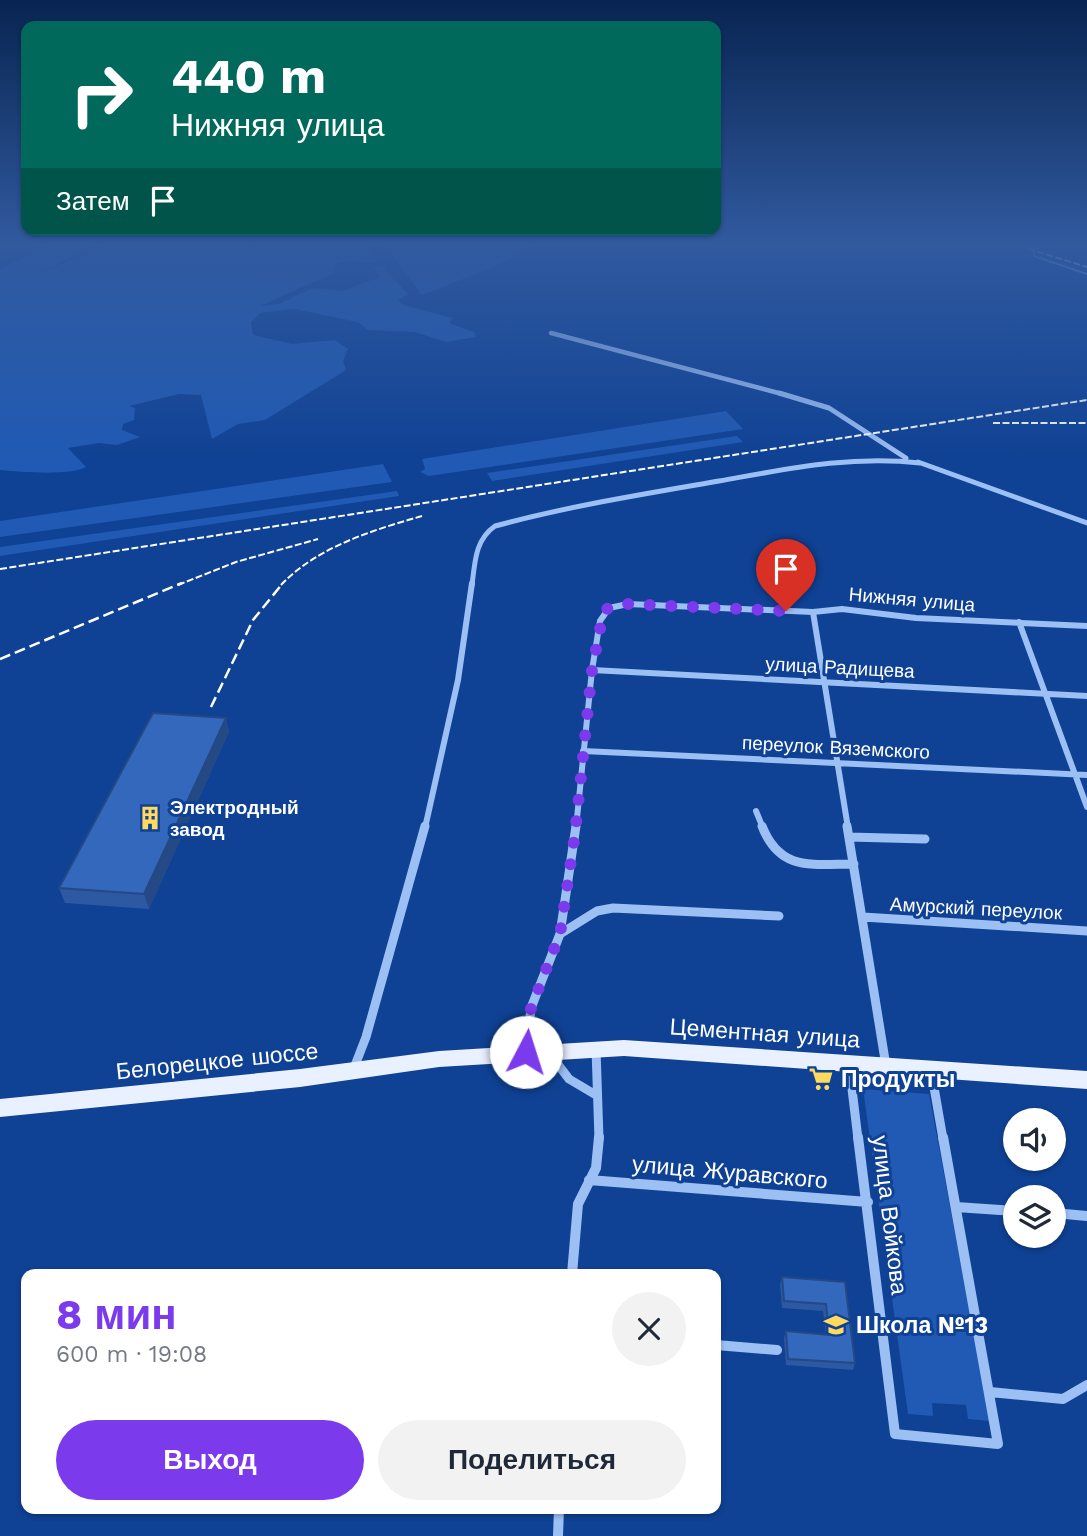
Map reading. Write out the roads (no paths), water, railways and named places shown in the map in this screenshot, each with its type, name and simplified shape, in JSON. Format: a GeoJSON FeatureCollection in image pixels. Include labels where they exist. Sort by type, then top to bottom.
{"type":"FeatureCollection","features":[{"type":"Feature","properties":{"kind":"main road","name":"Цементная улица"},"geometry":{"type":"LineString","coordinates":[[439,1059],[624,1048],[1087,1080]]}},
{"type":"Feature","properties":{"kind":"main road","name":"Белорецкое шоссе"},"geometry":{"type":"LineString","coordinates":[[0,1108],[353,1071],[439,1059]]}},
{"type":"Feature","properties":{"kind":"street"},"geometry":{"type":"LineString","coordinates":[[551,333],[836,410],[890,451],[1087,523]]}},
{"type":"Feature","properties":{"kind":"street"},"geometry":{"type":"LineString","coordinates":[[353,1071],[366,1037],[431,806],[458,680],[477,548],[486,532],[495,526],[582,504],[808,466],[873,458],[920,463]]}},
{"type":"Feature","properties":{"kind":"street","name":"Нижняя улица"},"geometry":{"type":"LineString","coordinates":[[592,670],[600,621],[608,608],[628,604],[813,612],[842,608],[916,618],[1087,626]]}},
{"type":"Feature","properties":{"kind":"street"},"geometry":{"type":"LineString","coordinates":[[813,612],[886,1066]]}},
{"type":"Feature","properties":{"kind":"street"},"geometry":{"type":"LineString","coordinates":[[1019,622],[1087,807]]}},
{"type":"Feature","properties":{"kind":"street"},"geometry":{"type":"LineString","coordinates":[[526,1052],[531,1008],[560,934],[592,670]]}},
{"type":"Feature","properties":{"kind":"street","name":"улица Радищева"},"geometry":{"type":"LineString","coordinates":[[592,670],[1087,696]]}},
{"type":"Feature","properties":{"kind":"street","name":"переулок Вяземского"},"geometry":{"type":"LineString","coordinates":[[583,751],[1087,775]]}},
{"type":"Feature","properties":{"kind":"street"},"geometry":{"type":"LineString","coordinates":[[756,811],[774,850],[782,857],[792,861],[854,864]]}},
{"type":"Feature","properties":{"kind":"street"},"geometry":{"type":"LineString","coordinates":[[849,836],[925,839]]}},
{"type":"Feature","properties":{"kind":"street"},"geometry":{"type":"LineString","coordinates":[[560,934],[597,911],[612,908],[779,916]]}},
{"type":"Feature","properties":{"kind":"street","name":"Амурский переулок"},"geometry":{"type":"LineString","coordinates":[[863,917],[1087,931]]}},
{"type":"Feature","properties":{"kind":"street"},"geometry":{"type":"LineString","coordinates":[[572,1269],[578,1204],[596,1168],[596,1049]]}},
{"type":"Feature","properties":{"kind":"street"},"geometry":{"type":"LineString","coordinates":[[548,1051],[569,1079],[596,1095]]}},
{"type":"Feature","properties":{"kind":"street","name":"улица Войкова"},"geometry":{"type":"LineString","coordinates":[[849,1064],[895,1434],[998,1444],[931,1070]]}},
{"type":"Feature","properties":{"kind":"street","name":"улица Журавского"},"geometry":{"type":"LineString","coordinates":[[589,1180],[868,1202]]}},
{"type":"Feature","properties":{"kind":"street"},"geometry":{"type":"LineString","coordinates":[[957,1207],[1003,1210]]}},
{"type":"Feature","properties":{"kind":"street"},"geometry":{"type":"LineString","coordinates":[[1066,1214],[1087,1216]]}},
{"type":"Feature","properties":{"kind":"street"},"geometry":{"type":"LineString","coordinates":[[721,1345],[777,1350]]}},
{"type":"Feature","properties":{"kind":"street"},"geometry":{"type":"LineString","coordinates":[[990,1392],[1063,1399],[1087,1385]]}},
{"type":"Feature","properties":{"kind":"street"},"geometry":{"type":"LineString","coordinates":[[558,1536],[559,1514]]}},
{"type":"Feature","properties":{"kind":"railway"},"geometry":{"type":"LineString","coordinates":[[0,569],[1087,400]]}},
{"type":"Feature","properties":{"kind":"railway"},"geometry":{"type":"LineString","coordinates":[[993,423],[1087,423]]}},
{"type":"Feature","properties":{"kind":"railway"},"geometry":{"type":"LineString","coordinates":[[283,584],[311,560],[347,541],[422,516]]}},
{"type":"Feature","properties":{"kind":"railway"},"geometry":{"type":"LineString","coordinates":[[178,585],[236,562],[318,539]]}},
{"type":"Feature","properties":{"kind":"railway"},"geometry":{"type":"LineString","coordinates":[[0,659],[182,583]]}},
{"type":"Feature","properties":{"kind":"railway"},"geometry":{"type":"LineString","coordinates":[[211,707],[253,620],[283,584]]}},
{"type":"Feature","properties":{"kind":"place","name":"Электродный завод"},"geometry":{"type":"Point","coordinates":[150,818]}},
{"type":"Feature","properties":{"kind":"place","name":"Продукты"},"geometry":{"type":"Point","coordinates":[821,1079]}},
{"type":"Feature","properties":{"kind":"place","name":"Школа №13"},"geometry":{"type":"Point","coordinates":[836,1325]}}]}
